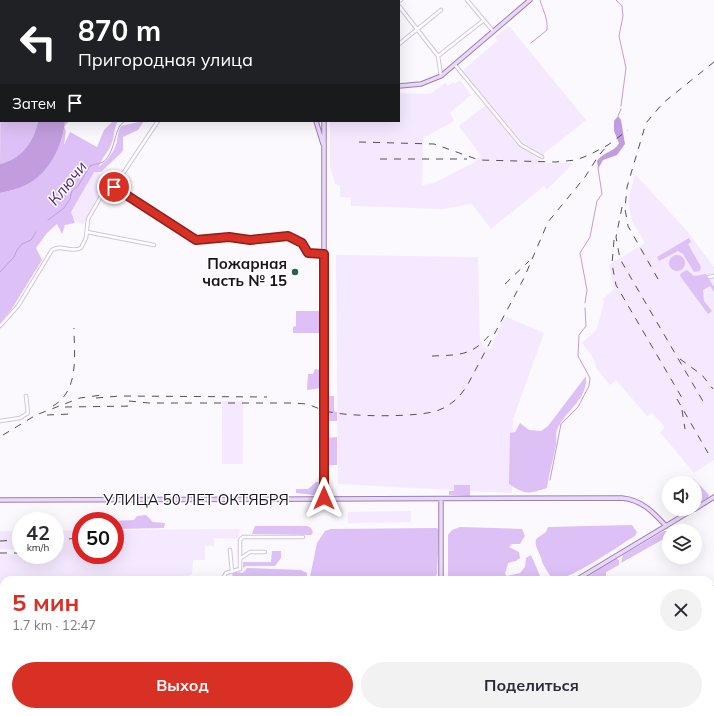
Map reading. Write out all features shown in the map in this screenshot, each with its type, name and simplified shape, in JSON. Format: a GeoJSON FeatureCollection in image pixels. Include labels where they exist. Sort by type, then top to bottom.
{"type":"FeatureCollection","features":[{"type":"Feature","properties":{"kind":"main road"},"geometry":{"type":"LineString","coordinates":[[400,86],[421,84],[441,76],[530,0]]}},
{"type":"Feature","properties":{"kind":"main road"},"geometry":{"type":"LineString","coordinates":[[316,122],[324,151]]}},
{"type":"Feature","properties":{"kind":"main road"},"geometry":{"type":"LineString","coordinates":[[324,122],[324,498]]}},
{"type":"Feature","properties":{"kind":"main road"},"geometry":{"type":"LineString","coordinates":[[702,505],[714,497]]}},
{"type":"Feature","properties":{"kind":"main road","name":"УЛИЦА 50 ЛЕТ ОКТЯБРЯ"},"geometry":{"type":"LineString","coordinates":[[0,500],[324,498],[627,499],[637,501],[664,524]]}},
{"type":"Feature","properties":{"kind":"main road"},"geometry":{"type":"LineString","coordinates":[[441,499],[441,576]]}},
{"type":"Feature","properties":{"kind":"main road"},"geometry":{"type":"LineString","coordinates":[[669,524],[683,516]]}},
{"type":"Feature","properties":{"kind":"main road"},"geometry":{"type":"LineString","coordinates":[[583,576],[662,528]]}},
{"type":"Feature","properties":{"kind":"street"},"geometry":{"type":"LineString","coordinates":[[467,0],[493,31]]}},
{"type":"Feature","properties":{"kind":"street"},"geometry":{"type":"LineString","coordinates":[[400,7],[438,56],[441,76]]}},
{"type":"Feature","properties":{"kind":"street"},"geometry":{"type":"LineString","coordinates":[[400,43],[441,10]]}},
{"type":"Feature","properties":{"kind":"street"},"geometry":{"type":"LineString","coordinates":[[438,56],[484,20]]}},
{"type":"Feature","properties":{"kind":"street"},"geometry":{"type":"LineString","coordinates":[[455,65],[521,145],[542,157]]}},
{"type":"Feature","properties":{"kind":"street"},"geometry":{"type":"LineString","coordinates":[[114,187],[157,122]]}},
{"type":"Feature","properties":{"kind":"street"},"geometry":{"type":"LineString","coordinates":[[0,326],[18,306],[52,250],[58,248],[79,249],[84,242],[87,232],[88,219],[105,188],[109,186],[114,187],[196,240],[229,237],[250,240],[284,236],[298,240],[306,247],[308,253],[324,254]]}},
{"type":"Feature","properties":{"kind":"street"},"geometry":{"type":"LineString","coordinates":[[87,232],[154,245]]}},
{"type":"Feature","properties":{"kind":"street"},"geometry":{"type":"LineString","coordinates":[[709,277],[714,276]]}},
{"type":"Feature","properties":{"kind":"street"},"geometry":{"type":"LineString","coordinates":[[0,421],[24,417],[28,413],[26,396]]}},
{"type":"Feature","properties":{"kind":"street"},"geometry":{"type":"LineString","coordinates":[[223,576],[240,569],[240,540],[246,536],[303,537]]}},
{"type":"Feature","properties":{"kind":"street"},"geometry":{"type":"LineString","coordinates":[[230,550],[232,572]]}},
{"type":"Feature","properties":{"kind":"street"},"geometry":{"type":"LineString","coordinates":[[241,558],[250,552],[265,552]]}},
{"type":"Feature","properties":{"kind":"shaded area"},"geometry":{"type":"Polygon","coordinates":[[[509,26],[586,120],[542,155],[521,141],[462,71],[497,41],[495,37],[509,26]]]}},
{"type":"Feature","properties":{"kind":"shaded area"},"geometry":{"type":"Polygon","coordinates":[[[460,80],[471,95],[450,113],[454,121],[423,138],[422,185],[434,183],[473,163],[481,156],[459,126],[486,105],[519,145],[544,163],[573,163],[547,190],[544,186],[491,229],[472,204],[443,209],[351,206],[351,198],[340,197],[340,186],[335,184],[330,166],[330,122],[400,122],[400,93],[430,94],[445,83],[448,86],[453,82],[455,84],[460,80]]]}},
{"type":"Feature","properties":{"kind":"shaded area"},"geometry":{"type":"Polygon","coordinates":[[[618,116],[621,120],[625,144],[617,155],[603,160],[598,169],[597,161],[603,155],[615,148],[619,143],[614,131],[614,121],[618,116]]]}},
{"type":"Feature","properties":{"kind":"shaded area"},"geometry":{"type":"Polygon","coordinates":[[[0,122],[38,122],[30,143],[20,154],[7,162],[0,164],[0,122]]]}},
{"type":"Feature","properties":{"kind":"shaded area"},"geometry":{"type":"Polygon","coordinates":[[[38,122],[65,122],[58,149],[42,174],[20,188],[0,193],[0,164],[7,162],[20,154],[30,143],[38,122]]]}},
{"type":"Feature","properties":{"kind":"shaded area"},"geometry":{"type":"Polygon","coordinates":[[[112,122],[118,122],[110,148],[101,161],[99,167],[114,149],[121,126],[143,122],[138,130],[123,137],[123,151],[101,172],[94,172],[71,212],[75,223],[65,225],[62,234],[57,224],[47,233],[36,248],[42,260],[11,310],[0,323],[0,193],[26,185],[42,173],[53,158],[64,127],[66,131],[64,145],[70,132],[97,147],[104,130],[112,122]]]}},
{"type":"Feature","properties":{"kind":"shaded area"},"geometry":{"type":"Polygon","coordinates":[[[94,171],[98,172],[106,182],[83,225],[72,217],[71,212],[94,171]]]}},
{"type":"Feature","properties":{"kind":"shaded area"},"geometry":{"type":"Polygon","coordinates":[[[635,174],[687,231],[714,267],[714,460],[694,473],[660,432],[665,427],[652,413],[647,416],[616,380],[610,385],[597,369],[592,356],[582,343],[597,329],[604,301],[603,299],[614,289],[609,265],[645,243],[632,221],[628,203],[635,174]]]}},
{"type":"Feature","properties":{"kind":"shaded area"},"geometry":{"type":"Polygon","coordinates":[[[689,238],[691,242],[688,244],[701,267],[700,271],[694,272],[683,254],[678,251],[659,261],[657,257],[689,238]]]}},
{"type":"Feature","properties":{"kind":"shaded area"},"geometry":{"type":"Polygon","coordinates":[[[336,255],[478,257],[480,341],[483,347],[490,350],[503,321],[507,317],[544,333],[513,419],[512,493],[338,484],[336,255]]]}},
{"type":"Feature","properties":{"kind":"shaded area"},"geometry":{"type":"Polygon","coordinates":[[[677,255],[684,260],[685,263],[680,270],[677,271],[670,266],[669,263],[674,256],[677,255]]]}},
{"type":"Feature","properties":{"kind":"shaded area"},"geometry":{"type":"Polygon","coordinates":[[[687,270],[694,276],[706,274],[714,287],[714,292],[710,286],[703,290],[704,301],[712,311],[708,314],[680,276],[681,273],[687,270]]]}},
{"type":"Feature","properties":{"kind":"shaded area"},"geometry":{"type":"Polygon","coordinates":[[[296,311],[319,311],[319,333],[293,333],[293,327],[296,326],[296,311]]]}},
{"type":"Feature","properties":{"kind":"shaded area"},"geometry":{"type":"Polygon","coordinates":[[[315,369],[320,370],[321,388],[307,390],[308,374],[313,374],[315,369]]]}},
{"type":"Feature","properties":{"kind":"shaded area"},"geometry":{"type":"Polygon","coordinates":[[[586,376],[586,384],[580,398],[565,416],[557,430],[556,445],[547,488],[531,492],[523,492],[509,484],[510,433],[515,432],[520,423],[529,430],[541,431],[548,426],[586,376]]]}},
{"type":"Feature","properties":{"kind":"shaded area"},"geometry":{"type":"Polygon","coordinates":[[[326,396],[334,396],[334,411],[337,412],[337,421],[328,421],[327,419],[326,396]]]}},
{"type":"Feature","properties":{"kind":"shaded area"},"geometry":{"type":"Polygon","coordinates":[[[222,401],[243,401],[243,464],[222,464],[222,401]]]}},
{"type":"Feature","properties":{"kind":"shaded area"},"geometry":{"type":"Polygon","coordinates":[[[337,437],[337,465],[326,465],[326,438],[337,437]]]}},
{"type":"Feature","properties":{"kind":"shaded area"},"geometry":{"type":"Polygon","coordinates":[[[316,482],[319,482],[319,490],[314,495],[296,493],[296,489],[308,489],[316,482]]]}},
{"type":"Feature","properties":{"kind":"shaded area"},"geometry":{"type":"Polygon","coordinates":[[[454,485],[470,485],[470,496],[449,495],[449,491],[454,491],[454,485]]]}},
{"type":"Feature","properties":{"kind":"shaded area"},"geometry":{"type":"Polygon","coordinates":[[[702,488],[709,495],[708,498],[702,501],[702,488]]]}},
{"type":"Feature","properties":{"kind":"shaded area"},"geometry":{"type":"Polygon","coordinates":[[[411,511],[411,522],[348,523],[348,512],[411,511]]]}},
{"type":"Feature","properties":{"kind":"shaded area"},"geometry":{"type":"Polygon","coordinates":[[[146,515],[153,522],[165,523],[164,528],[124,529],[124,520],[134,520],[137,516],[146,515]]]}},
{"type":"Feature","properties":{"kind":"shaded area"},"geometry":{"type":"Polygon","coordinates":[[[632,525],[637,532],[635,536],[581,570],[569,576],[551,576],[542,562],[536,545],[536,539],[546,532],[548,527],[632,525]]]}},
{"type":"Feature","properties":{"kind":"shaded area"},"geometry":{"type":"Polygon","coordinates":[[[255,526],[307,526],[311,528],[313,533],[311,535],[252,534],[255,526]]]}},
{"type":"Feature","properties":{"kind":"shaded area"},"geometry":{"type":"Polygon","coordinates":[[[460,527],[522,529],[525,536],[520,544],[512,544],[509,547],[519,552],[520,558],[516,561],[508,563],[505,574],[507,576],[448,576],[448,535],[452,530],[460,527]]]}},
{"type":"Feature","properties":{"kind":"shaded area"},"geometry":{"type":"Polygon","coordinates":[[[437,528],[439,530],[437,574],[436,576],[310,576],[317,543],[325,531],[331,529],[437,528]]]}},
{"type":"Feature","properties":{"kind":"shaded area"},"geometry":{"type":"Polygon","coordinates":[[[240,529],[238,539],[214,538],[214,546],[205,546],[205,560],[193,560],[192,574],[188,576],[0,576],[0,554],[12,554],[12,564],[64,564],[64,531],[72,530],[72,564],[124,564],[124,530],[240,529]]]}},
{"type":"Feature","properties":{"kind":"shaded area"},"geometry":{"type":"Polygon","coordinates":[[[0,531],[12,531],[12,550],[0,549],[0,531]]]}},
{"type":"Feature","properties":{"kind":"shaded area"},"geometry":{"type":"Polygon","coordinates":[[[662,532],[662,540],[621,563],[623,555],[662,532]]]}},
{"type":"Feature","properties":{"kind":"shaded area"},"geometry":{"type":"Polygon","coordinates":[[[272,551],[281,551],[281,558],[275,566],[246,566],[243,568],[243,562],[271,562],[272,551]]]}},
{"type":"Feature","properties":{"kind":"shaded area"},"geometry":{"type":"Polygon","coordinates":[[[531,555],[540,576],[507,576],[520,573],[525,567],[526,558],[531,555]]]}},
{"type":"Feature","properties":{"kind":"shaded area"},"geometry":{"type":"Polygon","coordinates":[[[616,558],[619,560],[619,565],[606,572],[606,576],[588,576],[616,558]]]}},
{"type":"Feature","properties":{"kind":"shaded area"},"geometry":{"type":"Polygon","coordinates":[[[247,568],[301,570],[307,573],[307,576],[232,575],[236,572],[243,573],[247,568]]]}},
{"type":"Feature","properties":{"kind":"waterway"},"geometry":{"type":"LineString","coordinates":[[531,43],[547,30],[546,18],[540,0]]}},
{"type":"Feature","properties":{"kind":"waterway"},"geometry":{"type":"LineString","coordinates":[[616,0],[622,6],[623,16],[619,36],[626,68],[621,106]]}},
{"type":"Feature","properties":{"kind":"waterway"},"geometry":{"type":"LineString","coordinates":[[618,116],[621,109]]}},
{"type":"Feature","properties":{"kind":"waterway","name":"Ключи"},"geometry":{"type":"LineString","coordinates":[[48,220],[64,208],[70,199],[72,191],[78,186],[90,166],[103,162],[111,152],[119,127],[124,122]]}},
{"type":"Feature","properties":{"kind":"waterway"},"geometry":{"type":"LineString","coordinates":[[585,303],[587,290],[580,253],[590,237],[597,201],[602,194],[598,168]]}},
{"type":"Feature","properties":{"kind":"waterway","name":"Ключи"},"geometry":{"type":"LineString","coordinates":[[0,272],[14,257],[22,244],[31,240],[36,232]]}},
{"type":"Feature","properties":{"kind":"waterway"},"geometry":{"type":"LineString","coordinates":[[550,480],[561,424],[578,407],[589,386],[590,378],[578,356],[579,335],[586,326],[585,308]]}},
{"type":"Feature","properties":{"kind":"railway"},"geometry":{"type":"LineString","coordinates":[[658,279],[628,226],[625,209],[627,187],[646,123],[663,103],[714,62]]}},
{"type":"Feature","properties":{"kind":"railway"},"geometry":{"type":"LineString","coordinates":[[359,142],[434,144],[479,160],[556,162],[576,160],[589,155],[608,145],[628,130]]}},
{"type":"Feature","properties":{"kind":"railway"},"geometry":{"type":"LineString","coordinates":[[326,411],[382,416],[429,413],[448,406],[456,400],[468,384],[524,278],[548,222],[585,177],[599,155],[608,145]]}},
{"type":"Feature","properties":{"kind":"railway"},"geometry":{"type":"LineString","coordinates":[[380,159],[467,159]]}},
{"type":"Feature","properties":{"kind":"railway"},"geometry":{"type":"LineString","coordinates":[[622,207],[616,237],[620,259],[704,403]]}},
{"type":"Feature","properties":{"kind":"railway"},"geometry":{"type":"LineString","coordinates":[[614,240],[612,264],[616,285],[685,403]]}},
{"type":"Feature","properties":{"kind":"railway"},"geometry":{"type":"LineString","coordinates":[[505,284],[529,261]]}},
{"type":"Feature","properties":{"kind":"railway"},"geometry":{"type":"LineString","coordinates":[[53,406],[62,399],[68,391],[72,381],[74,371],[74,328]]}},
{"type":"Feature","properties":{"kind":"railway"},"geometry":{"type":"LineString","coordinates":[[432,356],[465,353],[478,346],[491,333]]}},
{"type":"Feature","properties":{"kind":"railway"},"geometry":{"type":"LineString","coordinates":[[680,359],[702,375],[713,389]]}},
{"type":"Feature","properties":{"kind":"railway"},"geometry":{"type":"LineString","coordinates":[[3,435],[36,415],[80,398],[102,395]]}},
{"type":"Feature","properties":{"kind":"railway"},"geometry":{"type":"LineString","coordinates":[[96,398],[120,396],[267,397]]}},
{"type":"Feature","properties":{"kind":"railway"},"geometry":{"type":"LineString","coordinates":[[677,399],[708,453]]}},
{"type":"Feature","properties":{"kind":"railway"},"geometry":{"type":"LineString","coordinates":[[129,401],[149,403],[195,403]]}},
{"type":"Feature","properties":{"kind":"railway"},"geometry":{"type":"LineString","coordinates":[[200,403],[293,403],[307,404],[320,409]]}},
{"type":"Feature","properties":{"kind":"railway"},"geometry":{"type":"LineString","coordinates":[[65,407],[135,406]]}},
{"type":"Feature","properties":{"kind":"railway"},"geometry":{"type":"LineString","coordinates":[[682,410],[685,429]]}},
{"type":"Feature","properties":{"kind":"railway"},"geometry":{"type":"LineString","coordinates":[[47,415],[71,414]]}},
{"type":"Feature","properties":{"kind":"railway"},"geometry":{"type":"LineString","coordinates":[[64,539],[72,539]]}},
{"type":"Feature","properties":{"kind":"railway"},"geometry":{"type":"LineString","coordinates":[[0,541],[12,540]]}},
{"type":"Feature","properties":{"kind":"railway"},"geometry":{"type":"LineString","coordinates":[[0,553],[12,553]]}},
{"type":"Feature","properties":{"kind":"place","name":"Пожарная часть № 15"},"geometry":{"type":"Point","coordinates":[295,272]}},
{"type":"Feature","properties":{"kind":"route"},"geometry":{"type":"LineString","coordinates":[[114,187],[126,197],[199,241],[229,237],[250,240],[288,236],[302,243],[306,247],[308,253],[324,254],[324,498]]}}]}
